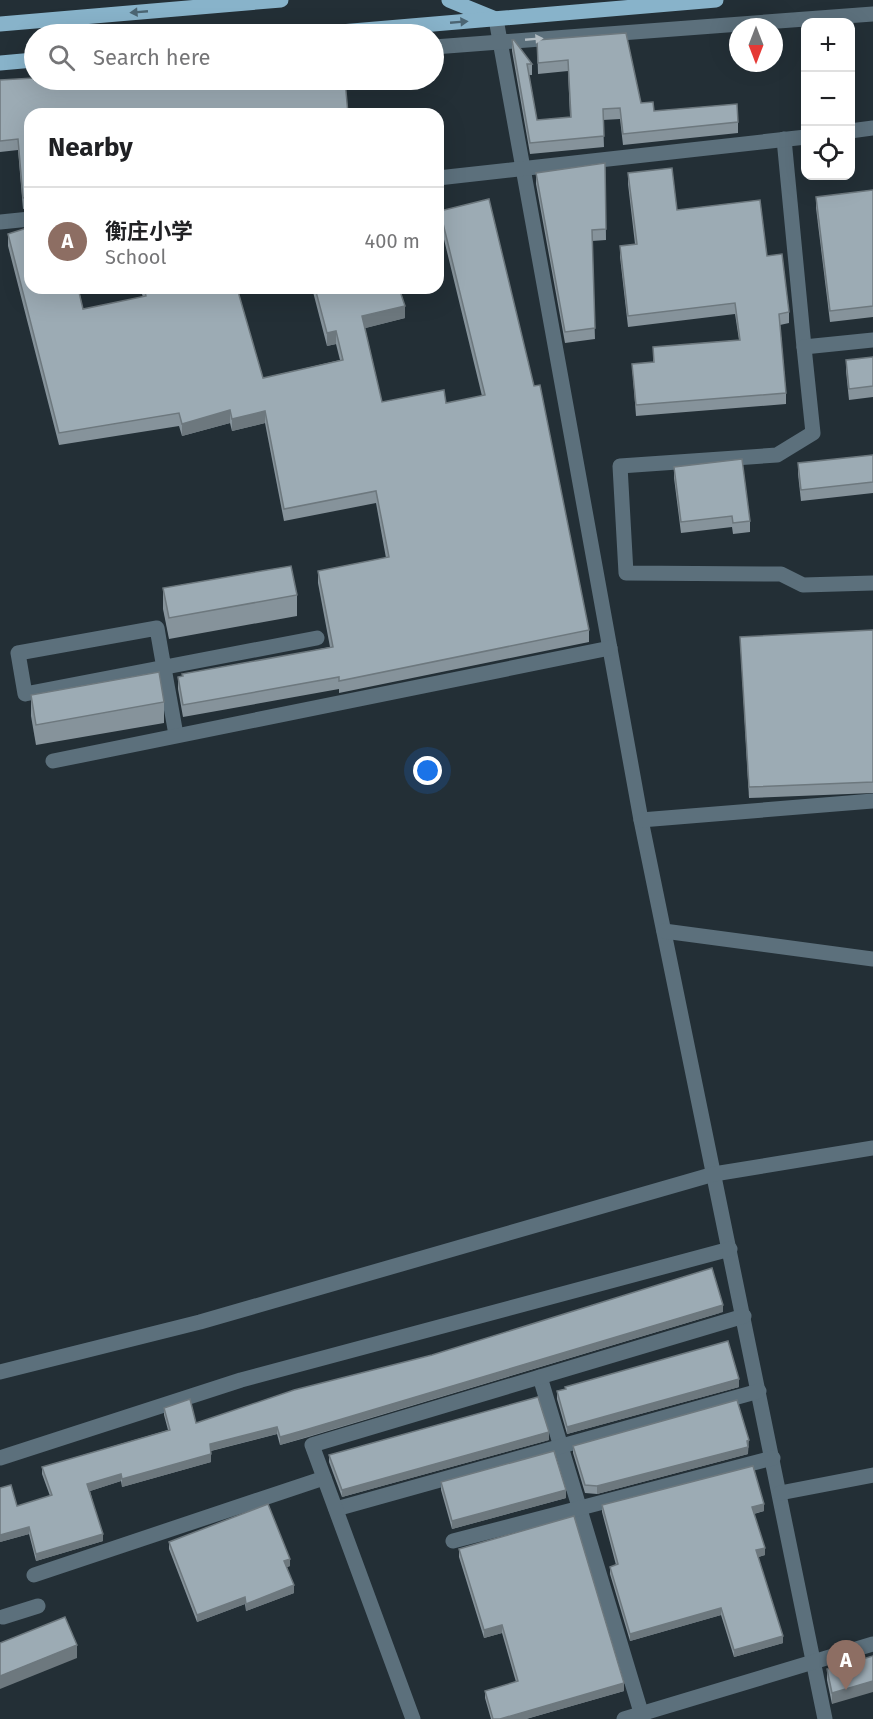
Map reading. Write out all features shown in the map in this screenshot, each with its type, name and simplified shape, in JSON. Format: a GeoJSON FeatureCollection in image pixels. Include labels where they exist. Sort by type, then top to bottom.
{"type":"FeatureCollection","features":[{"type":"Feature","properties":{"kind":"main road"},"geometry":{"type":"LineString","coordinates":[[0,24],[281,0]]}},
{"type":"Feature","properties":{"kind":"main road"},"geometry":{"type":"LineString","coordinates":[[449,0],[496,19]]}},
{"type":"Feature","properties":{"kind":"main road"},"geometry":{"type":"LineString","coordinates":[[436,24],[716,0]]}},
{"type":"Feature","properties":{"kind":"main road"},"geometry":{"type":"LineString","coordinates":[[0,63],[24,61]]}},
{"type":"Feature","properties":{"kind":"street"},"geometry":{"type":"LineString","coordinates":[[444,46],[873,14]]}},
{"type":"Feature","properties":{"kind":"street"},"geometry":{"type":"LineString","coordinates":[[496,19],[641,820],[825,1719]]}},
{"type":"Feature","properties":{"kind":"street"},"geometry":{"type":"LineString","coordinates":[[855,131],[873,129]]}},
{"type":"Feature","properties":{"kind":"street"},"geometry":{"type":"LineString","coordinates":[[444,177],[801,137]]}},
{"type":"Feature","properties":{"kind":"street"},"geometry":{"type":"LineString","coordinates":[[784,139],[813,433],[777,455],[620,466],[626,573],[782,574],[803,585],[873,583]]}},
{"type":"Feature","properties":{"kind":"street"},"geometry":{"type":"LineString","coordinates":[[0,222],[24,220]]}},
{"type":"Feature","properties":{"kind":"street"},"geometry":{"type":"LineString","coordinates":[[804,347],[873,340]]}},
{"type":"Feature","properties":{"kind":"street"},"geometry":{"type":"LineString","coordinates":[[176,735],[164,667],[157,628],[18,653],[25,694],[164,667],[317,638]]}},
{"type":"Feature","properties":{"kind":"street"},"geometry":{"type":"LineString","coordinates":[[53,760],[610,648]]}},
{"type":"Feature","properties":{"kind":"street"},"geometry":{"type":"LineString","coordinates":[[641,820],[873,801]]}},
{"type":"Feature","properties":{"kind":"street"},"geometry":{"type":"LineString","coordinates":[[664,931],[873,959]]}},
{"type":"Feature","properties":{"kind":"street"},"geometry":{"type":"LineString","coordinates":[[0,1372],[200,1322],[714,1174],[873,1148]]}},
{"type":"Feature","properties":{"kind":"street"},"geometry":{"type":"LineString","coordinates":[[0,1458],[241,1380],[730,1249]]}},
{"type":"Feature","properties":{"kind":"street"},"geometry":{"type":"LineString","coordinates":[[413,1719],[312,1445],[744,1316]]}},
{"type":"Feature","properties":{"kind":"street"},"geometry":{"type":"LineString","coordinates":[[540,1377],[642,1716]]}},
{"type":"Feature","properties":{"kind":"street"},"geometry":{"type":"LineString","coordinates":[[336,1509],[759,1391]]}},
{"type":"Feature","properties":{"kind":"street"},"geometry":{"type":"LineString","coordinates":[[453,1541],[773,1458]]}},
{"type":"Feature","properties":{"kind":"street"},"geometry":{"type":"LineString","coordinates":[[780,1493],[873,1474]]}},
{"type":"Feature","properties":{"kind":"street"},"geometry":{"type":"LineString","coordinates":[[34,1575],[324,1478]]}},
{"type":"Feature","properties":{"kind":"street"},"geometry":{"type":"LineString","coordinates":[[1,1614],[38,1606]]}},
{"type":"Feature","properties":{"kind":"street"},"geometry":{"type":"LineString","coordinates":[[624,1719],[642,1716],[873,1644]]}},
{"type":"Feature","properties":{"kind":"building"},"geometry":{"type":"Polygon","coordinates":[[[626,33],[641,103],[653,102],[654,111],[737,104],[738,122],[623,134],[620,108],[603,109],[604,136],[530,143],[512,40],[532,64],[527,64],[537,120],[571,117],[568,60],[538,63],[537,40],[626,33]]]}},
{"type":"Feature","properties":{"kind":"building"},"geometry":{"type":"Polygon","coordinates":[[[24,79],[24,90],[346,90],[347,108],[24,108],[23,198],[18,139],[0,141],[0,80],[24,79]]]}},
{"type":"Feature","properties":{"kind":"building"},"geometry":{"type":"Polygon","coordinates":[[[605,163],[606,229],[592,230],[595,328],[565,332],[536,173],[605,163]]]}},
{"type":"Feature","properties":{"kind":"building"},"geometry":{"type":"Polygon","coordinates":[[[672,168],[677,210],[760,200],[767,256],[782,254],[789,312],[779,314],[786,393],[636,405],[632,364],[654,362],[653,347],[740,340],[735,303],[628,316],[620,246],[637,244],[628,173],[672,168]]]}},
{"type":"Feature","properties":{"kind":"building"},"geometry":{"type":"Polygon","coordinates":[[[873,190],[873,306],[830,311],[816,197],[873,190]]]}},
{"type":"Feature","properties":{"kind":"building"},"geometry":{"type":"Polygon","coordinates":[[[489,199],[534,386],[540,385],[589,630],[339,681],[339,677],[183,705],[178,677],[183,676],[182,674],[333,647],[318,571],[389,557],[376,491],[284,509],[265,411],[232,419],[230,410],[182,424],[179,413],[59,433],[8,234],[24,229],[24,294],[79,294],[83,309],[146,296],[146,294],[239,294],[263,378],[343,360],[336,331],[327,333],[317,294],[401,294],[405,306],[362,316],[382,402],[444,390],[446,403],[485,395],[444,227],[444,210],[489,199]]]}},
{"type":"Feature","properties":{"kind":"building"},"geometry":{"type":"Polygon","coordinates":[[[873,357],[873,386],[849,389],[846,360],[873,357]]]}},
{"type":"Feature","properties":{"kind":"building"},"geometry":{"type":"Polygon","coordinates":[[[873,455],[873,482],[801,490],[798,463],[873,455]]]}},
{"type":"Feature","properties":{"kind":"building"},"geometry":{"type":"Polygon","coordinates":[[[742,459],[750,521],[733,523],[732,516],[681,522],[674,467],[742,459]]]}},
{"type":"Feature","properties":{"kind":"building"},"geometry":{"type":"Polygon","coordinates":[[[291,566],[297,595],[169,618],[163,588],[291,566]]]}},
{"type":"Feature","properties":{"kind":"building"},"geometry":{"type":"Polygon","coordinates":[[[873,630],[873,782],[749,787],[740,637],[873,630]]]}},
{"type":"Feature","properties":{"kind":"building"},"geometry":{"type":"Polygon","coordinates":[[[159,672],[164,702],[36,725],[31,695],[159,672]]]}},
{"type":"Feature","properties":{"kind":"building"},"geometry":{"type":"Polygon","coordinates":[[[712,1268],[723,1305],[305,1430],[280,1437],[277,1427],[210,1444],[211,1454],[122,1479],[121,1474],[87,1484],[103,1534],[36,1554],[29,1527],[0,1535],[0,1488],[11,1485],[17,1506],[52,1495],[42,1467],[170,1430],[164,1408],[190,1399],[196,1423],[294,1390],[432,1355],[712,1268]]]}},
{"type":"Feature","properties":{"kind":"building"},"geometry":{"type":"Polygon","coordinates":[[[728,1341],[739,1379],[567,1427],[557,1391],[728,1341]]]}},
{"type":"Feature","properties":{"kind":"building"},"geometry":{"type":"Polygon","coordinates":[[[538,1397],[549,1432],[342,1490],[329,1455],[538,1397]]]}},
{"type":"Feature","properties":{"kind":"building"},"geometry":{"type":"Polygon","coordinates":[[[737,1400],[749,1440],[747,1441],[748,1447],[597,1486],[585,1485],[573,1446],[737,1400]]]}},
{"type":"Feature","properties":{"kind":"building"},"geometry":{"type":"Polygon","coordinates":[[[554,1451],[566,1490],[452,1521],[441,1482],[554,1451]]]}},
{"type":"Feature","properties":{"kind":"building"},"geometry":{"type":"Polygon","coordinates":[[[753,1466],[764,1504],[752,1507],[765,1548],[756,1550],[783,1636],[734,1650],[721,1608],[630,1634],[610,1567],[618,1564],[602,1505],[753,1466]]]}},
{"type":"Feature","properties":{"kind":"building"},"geometry":{"type":"Polygon","coordinates":[[[268,1504],[290,1559],[284,1561],[294,1585],[246,1604],[245,1597],[197,1615],[169,1542],[268,1504]]]}},
{"type":"Feature","properties":{"kind":"building"},"geometry":{"type":"Polygon","coordinates":[[[574,1516],[624,1683],[500,1719],[493,1719],[485,1691],[518,1681],[502,1625],[484,1630],[459,1549],[574,1516]]]}},
{"type":"Feature","properties":{"kind":"building"},"geometry":{"type":"Polygon","coordinates":[[[65,1617],[77,1645],[0,1676],[0,1643],[65,1617]]]}},
{"type":"Feature","properties":{"kind":"building"},"geometry":{"type":"Polygon","coordinates":[[[873,1656],[873,1681],[832,1693],[827,1669],[873,1656]]]}},
{"type":"Feature","properties":{"kind":"place","name":"衡庄小学"},"geometry":{"type":"Point","coordinates":[846,1690]}}]}
